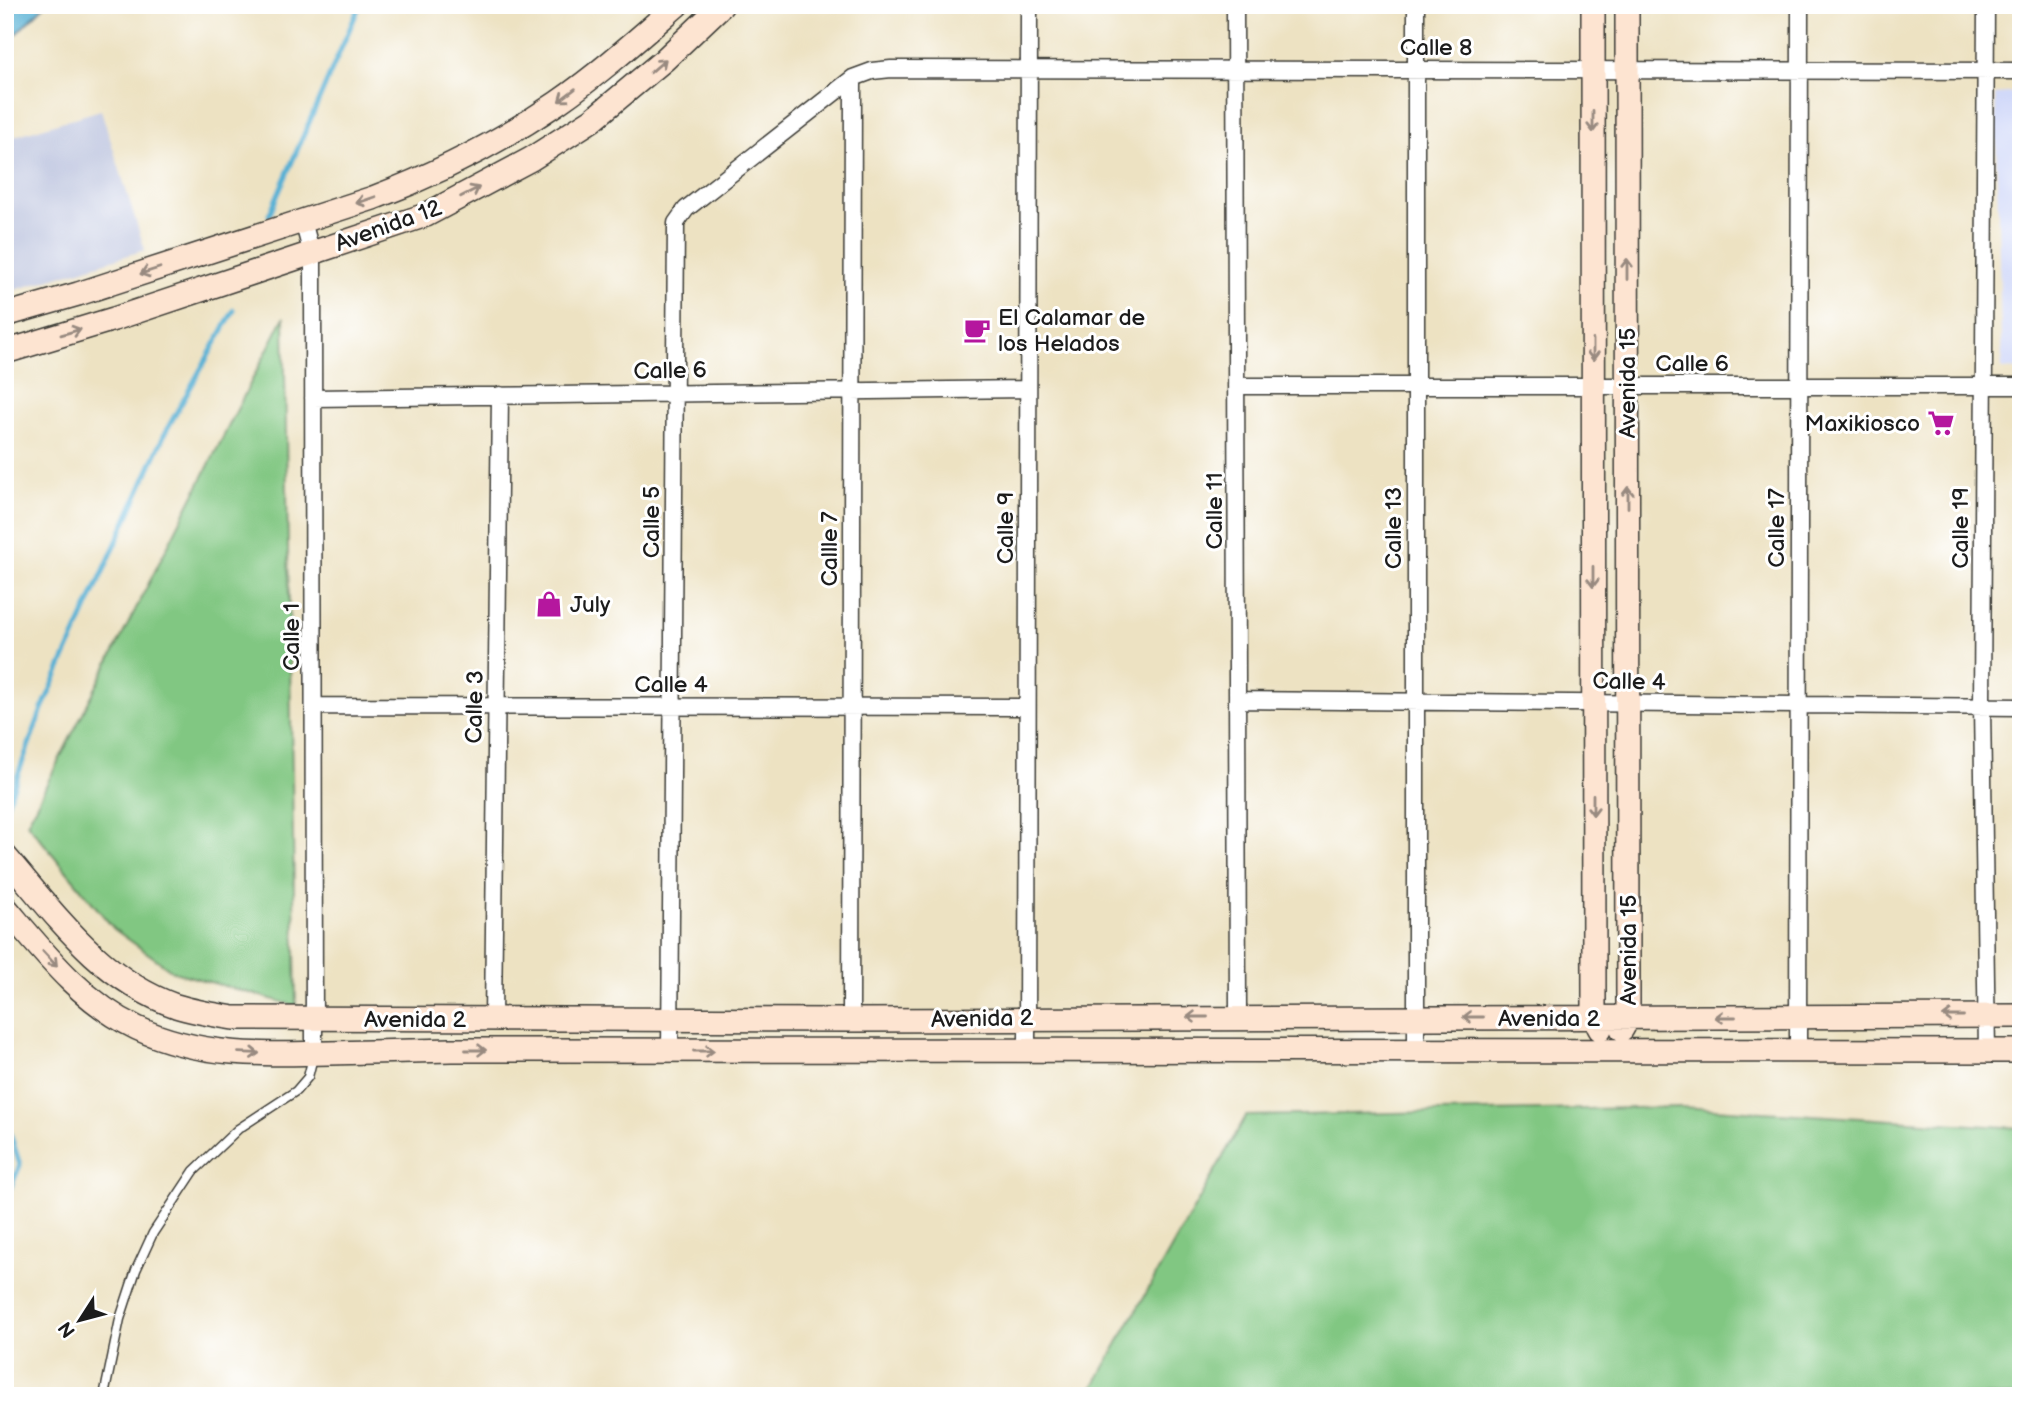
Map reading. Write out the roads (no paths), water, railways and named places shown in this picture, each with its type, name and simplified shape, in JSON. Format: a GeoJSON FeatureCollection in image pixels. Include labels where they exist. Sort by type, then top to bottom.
{"type":"FeatureCollection","features":[{"type":"Feature","properties":{"kind":"main road","name":"Avenida 12"},"geometry":{"type":"LineString","coordinates":[[5,316],[419,181],[484,148],[556,104],[677,5]]}},
{"type":"Feature","properties":{"kind":"main road","name":"Avenida 12"},"geometry":{"type":"LineString","coordinates":[[5,352],[114,319],[426,215],[531,159],[592,120],[626,94],[722,5]]}},
{"type":"Feature","properties":{"kind":"main road","name":"Avenida 15"},"geometry":{"type":"LineString","coordinates":[[1593,5],[1594,1018],[1611,1051]]}},
{"type":"Feature","properties":{"kind":"main road","name":"Avenida 15"},"geometry":{"type":"LineString","coordinates":[[1611,1051],[1628,1018],[1627,5]]}},
{"type":"Feature","properties":{"kind":"main road","name":"Avenida 2"},"geometry":{"type":"LineString","coordinates":[[5,856],[98,961],[124,981],[177,1006],[234,1018],[851,1020],[1027,1017],[2021,1016]]}},
{"type":"Feature","properties":{"kind":"main road","name":"Avenida 2"},"geometry":{"type":"LineString","coordinates":[[5,907],[69,980],[100,1005],[137,1028],[192,1047],[249,1054],[452,1050],[2021,1051]]}},
{"type":"Feature","properties":{"kind":"street","name":"Calle 9"},"geometry":{"type":"LineString","coordinates":[[1027,1052],[1029,5]]}},
{"type":"Feature","properties":{"kind":"street","name":"Calle 11"},"geometry":{"type":"LineString","coordinates":[[1236,5],[1238,1017]]}},
{"type":"Feature","properties":{"kind":"street","name":"Calle 13"},"geometry":{"type":"LineString","coordinates":[[1416,5],[1416,1050]]}},
{"type":"Feature","properties":{"kind":"street","name":"Calle 17"},"geometry":{"type":"LineString","coordinates":[[1798,1051],[1800,5]]}},
{"type":"Feature","properties":{"kind":"street","name":"Calle 19"},"geometry":{"type":"LineString","coordinates":[[1986,5],[1982,707],[1987,1051]]}},
{"type":"Feature","properties":{"kind":"street","name":"Calle 8"},"geometry":{"type":"LineString","coordinates":[[853,78],[872,71],[891,69],[2021,71]]}},
{"type":"Feature","properties":{"kind":"street","name":"Callle 7"},"geometry":{"type":"LineString","coordinates":[[851,1020],[853,78]]}},
{"type":"Feature","properties":{"kind":"street","name":"Calle 5"},"geometry":{"type":"LineString","coordinates":[[670,1051],[676,223],[686,209],[853,78]]}},
{"type":"Feature","properties":{"kind":"street","name":"Calle 1"},"geometry":{"type":"LineString","coordinates":[[303,221],[312,253],[314,1054]]}},
{"type":"Feature","properties":{"kind":"street","name":"Calle 6"},"geometry":{"type":"LineString","coordinates":[[1236,386],[2021,386]]}},
{"type":"Feature","properties":{"kind":"street","name":"Calle 6"},"geometry":{"type":"LineString","coordinates":[[313,398],[1028,389]]}},
{"type":"Feature","properties":{"kind":"street","name":"Calle 3"},"geometry":{"type":"LineString","coordinates":[[493,1019],[500,395]]}},
{"type":"Feature","properties":{"kind":"street","name":"Calle 4"},"geometry":{"type":"LineString","coordinates":[[1237,700],[2021,707]]}},
{"type":"Feature","properties":{"kind":"street","name":"Calle 4"},"geometry":{"type":"LineString","coordinates":[[314,706],[1027,707]]}},
{"type":"Feature","properties":{"kind":"lane"},"geometry":{"type":"LineString","coordinates":[[104,1396],[120,1319],[136,1270],[153,1233],[194,1171],[238,1129],[296,1091],[308,1077],[314,1054]]}},
{"type":"Feature","properties":{"kind":"water"},"geometry":{"type":"Polygon","coordinates":[[[5,5],[45,5],[5,45],[5,5]]]}},
{"type":"Feature","properties":{"kind":"waterway"},"geometry":{"type":"LineString","coordinates":[[269,215],[360,5]]}},
{"type":"Feature","properties":{"kind":"waterway"},"geometry":{"type":"LineString","coordinates":[[5,810],[42,709],[166,431],[234,310]]}},
{"type":"Feature","properties":{"kind":"waterway"},"geometry":{"type":"LineString","coordinates":[[5,1117],[20,1165],[5,1201]]}},
{"type":"Feature","properties":{"kind":"place","name":"El Calamar de los Helados"},"geometry":{"type":"Point","coordinates":[977,330]}},
{"type":"Feature","properties":{"kind":"place","name":"Maxikiosco"},"geometry":{"type":"Point","coordinates":[1941,423]}},
{"type":"Feature","properties":{"kind":"place","name":"July"},"geometry":{"type":"Point","coordinates":[549,604]}}]}
